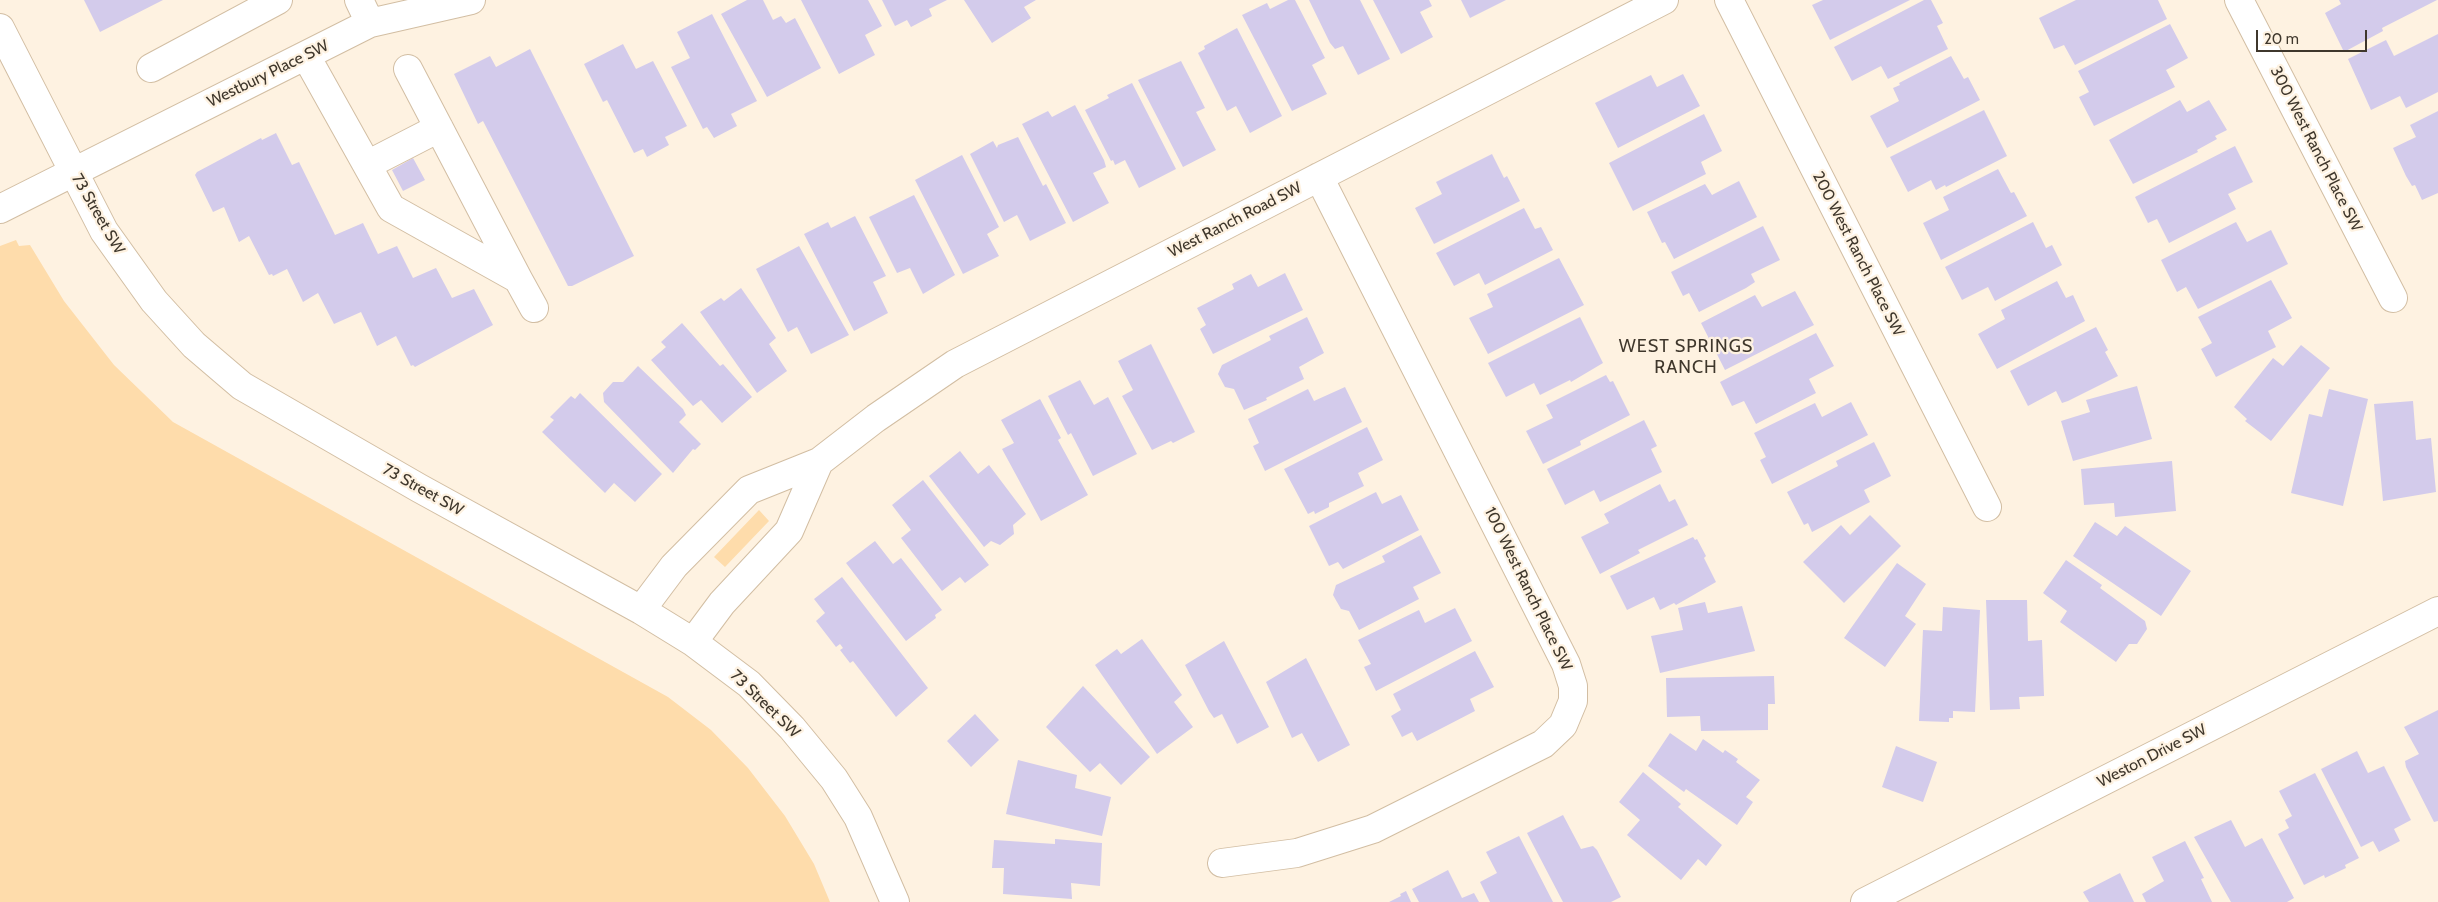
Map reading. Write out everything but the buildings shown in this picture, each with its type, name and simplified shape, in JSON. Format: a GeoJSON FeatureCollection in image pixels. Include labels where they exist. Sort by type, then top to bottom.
{"type":"FeatureCollection","features":[{"type":"Feature","properties":{"kind":"street"},"geometry":{"type":"LineString","coordinates":[[151,68],[278,0]]}},
{"type":"Feature","properties":{"kind":"street","name":"Westbury Place SW"},"geometry":{"type":"LineString","coordinates":[[0,208],[306,56],[365,12],[471,0]]}},
{"type":"Feature","properties":{"kind":"street","name":"West Ranch Road SW"},"geometry":{"type":"LineString","coordinates":[[641,610],[674,566],[749,490],[819,462],[883,412],[976,352],[1664,0]]}},
{"type":"Feature","properties":{"kind":"street","name":"200 West Ranch Place SW"},"geometry":{"type":"LineString","coordinates":[[1729,0],[1987,507]]}},
{"type":"Feature","properties":{"kind":"street","name":"300 West Ranch Place SW"},"geometry":{"type":"LineString","coordinates":[[2239,0],[2393,298]]}},
{"type":"Feature","properties":{"kind":"street","name":"73 Street SW"},"geometry":{"type":"LineString","coordinates":[[0,28],[104,231],[154,301],[194,345],[242,386],[410,483],[641,610],[694,642],[749,684],[792,728],[834,779],[858,817],[895,902]]}},
{"type":"Feature","properties":{"kind":"street"},"geometry":{"type":"LineString","coordinates":[[306,56],[391,208],[518,279]]}},
{"type":"Feature","properties":{"kind":"street"},"geometry":{"type":"LineString","coordinates":[[408,69],[534,308]]}},
{"type":"Feature","properties":{"kind":"street"},"geometry":{"type":"LineString","coordinates":[[367,164],[439,128]]}},
{"type":"Feature","properties":{"kind":"street","name":"100 West Ranch Place SW"},"geometry":{"type":"LineString","coordinates":[[1222,863],[1297,853],[1373,829],[1543,744],[1564,725],[1573,701],[1573,686],[1566,664],[1319,177]]}},
{"type":"Feature","properties":{"kind":"street","name":"West Ranch Road SW"},"geometry":{"type":"LineString","coordinates":[[694,642],[722,603],[789,532],[819,462]]}},
{"type":"Feature","properties":{"kind":"street","name":"Weston Drive SW"},"geometry":{"type":"LineString","coordinates":[[1865,902],[2438,611]]}},
{"type":"Feature","properties":{"kind":"shaded area"},"geometry":{"type":"Polygon","coordinates":[[[16,240],[19,246],[30,245],[64,301],[114,365],[173,422],[668,697],[711,730],[748,768],[785,816],[814,864],[830,902],[0,902],[0,246],[16,240]]]}},
{"type":"Feature","properties":{"kind":"shaded area"},"geometry":{"type":"Polygon","coordinates":[[[759,510],[769,521],[725,567],[714,557],[759,510]]]}},
{"type":"Feature","properties":{"kind":"district","name":"WEST SPRINGS RANCH"},"geometry":{"type":"Point","coordinates":[1686,357]}}]}
